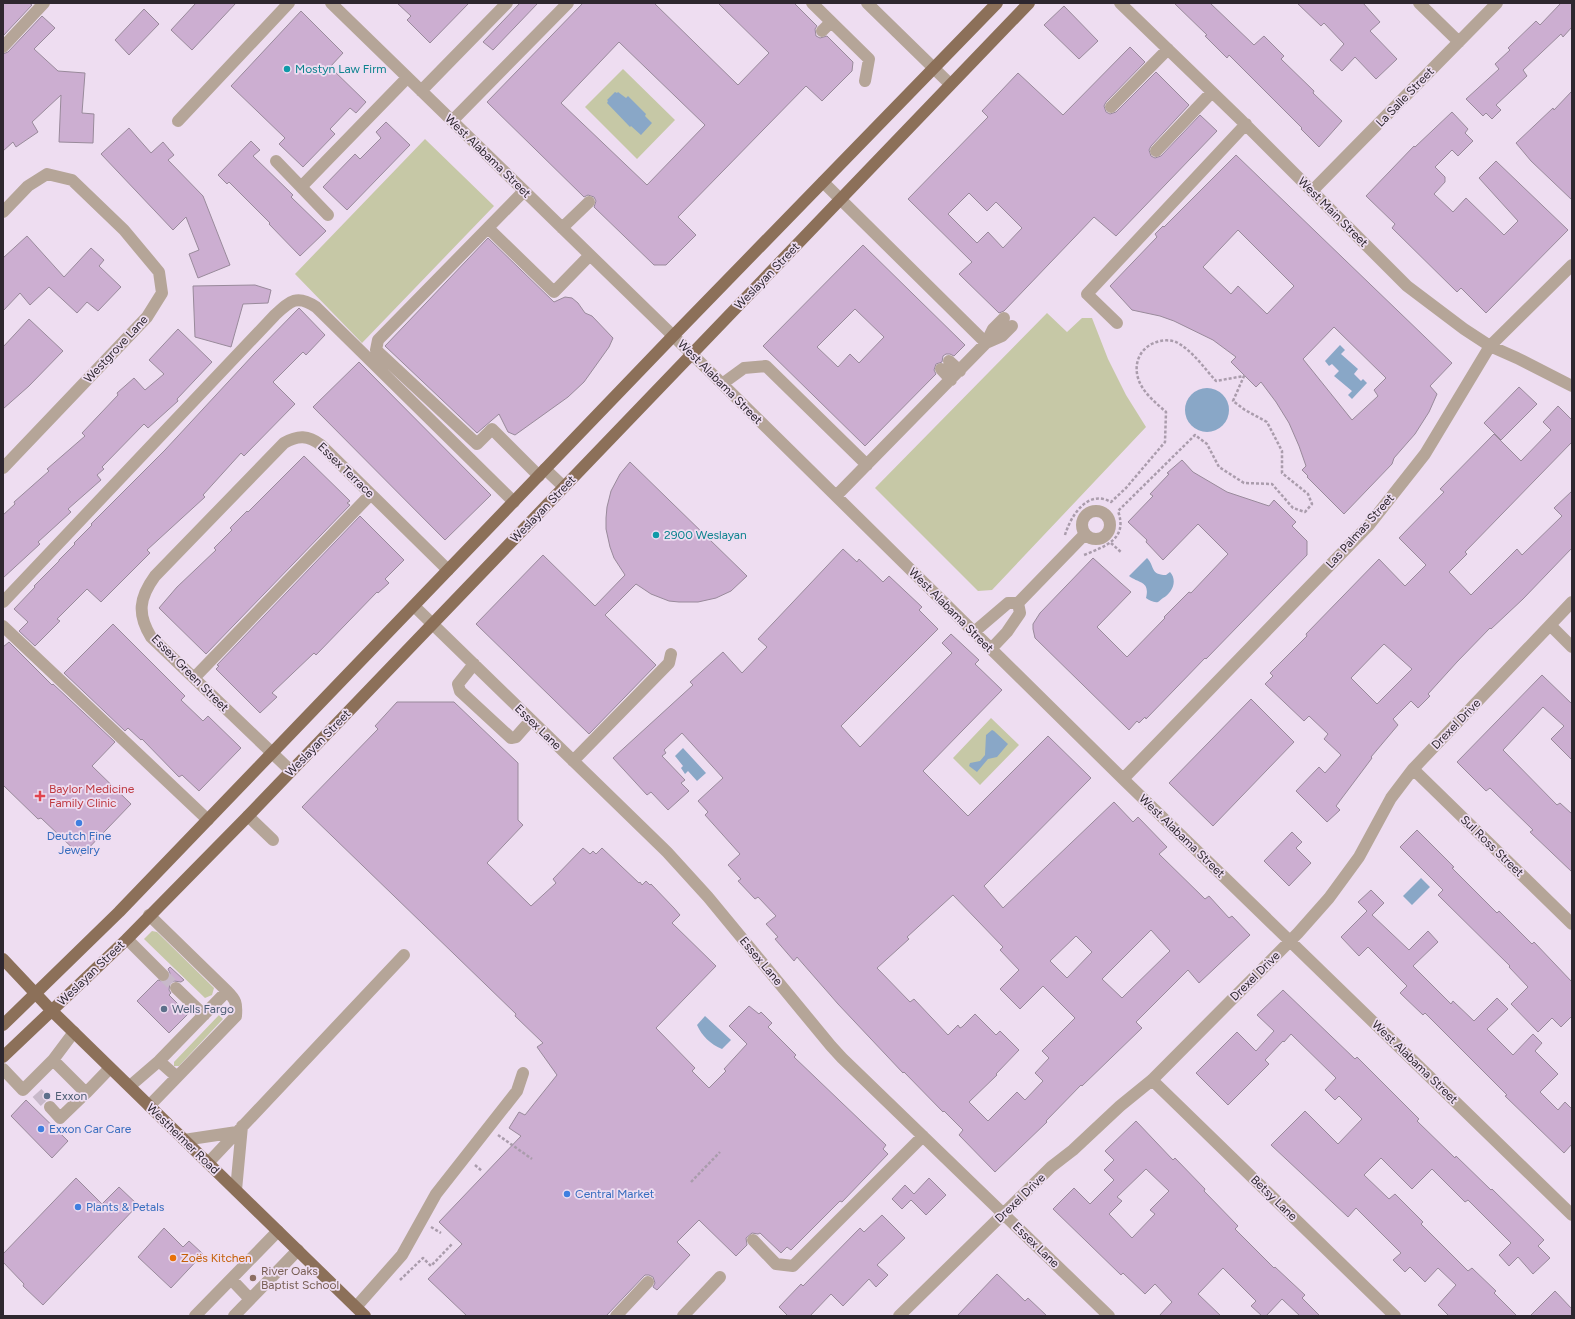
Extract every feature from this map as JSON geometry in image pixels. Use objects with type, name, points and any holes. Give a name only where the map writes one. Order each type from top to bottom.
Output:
[{"type":"main road","name":"Weslayan Street","points":[[3,1025],[119,912],[673,336],[997,3]]},
{"type":"main road","name":"Weslayan Street","points":[[3,1057],[127,939],[248,816],[1029,3]]},
{"type":"main road","name":"Westheimer Road","points":[[3,959],[52,1011],[365,1316]]},
{"type":"street","points":[[3,47],[44,3]]},
{"type":"street","points":[[178,121],[289,3]]},
{"type":"street","name":"West Alabama Street","points":[[331,3],[722,384],[1123,779],[1572,1215]]},
{"type":"street","points":[[422,91],[507,3]]},
{"type":"street","points":[[452,121],[568,3]]},
{"type":"street","points":[[812,3],[869,59],[865,81]]},
{"type":"street","points":[[867,3],[950,84]]},
{"type":"street","name":"West Main Street","points":[[1120,3],[1246,124],[1407,286],[1464,329],[1490,346],[1572,386]]},
{"type":"street","points":[[1419,3],[1459,42]]},
{"type":"street","name":"La Salle Street","points":[[1312,191],[1497,3]]},
{"type":"street","points":[[822,31],[831,22]]},
{"type":"street","points":[[1111,107],[1168,49]]},
{"type":"street","points":[[301,187],[407,78]]},
{"type":"street","points":[[1156,151],[1212,92]]},
{"type":"street","points":[[1117,323],[1087,294],[1246,124]]},
{"type":"street","points":[[276,161],[328,215]]},
{"type":"street","name":"Westgrove Lane","points":[[3,212],[28,186],[47,174],[72,180],[124,230],[159,272],[162,293],[148,317],[3,468]]},
{"type":"street","points":[[823,182],[986,343]]},
{"type":"street","points":[[524,191],[378,340],[376,350],[478,444],[492,429],[542,472],[564,487]]},
{"type":"street","points":[[562,228],[589,202]]},
{"type":"street","points":[[488,228],[554,292],[590,255]]},
{"type":"street","name":"Las Palmas Street","points":[[1123,779],[1369,525],[1425,454],[1490,346],[1572,265]]},
{"type":"street","points":[[3,602],[275,315],[293,301],[302,299],[308,301],[316,307],[514,502]]},
{"type":"street","points":[[836,496],[986,343],[1002,336],[1008,322]]},
{"type":"street","points":[[950,361],[960,371]]},
{"type":"street","points":[[722,384],[744,368],[766,366],[867,465]]},
{"type":"street","points":[[941,369],[951,380]]},
{"type":"street","name":"Essex Terrace","points":[[237,491],[284,443],[296,437],[302,436],[314,440],[321,445],[448,570]]},
{"type":"street","name":"Essex Green Street","points":[[237,491],[155,576],[146,588],[142,600],[141,610],[143,619],[151,637],[290,771]]},
{"type":"street","points":[[194,678],[371,494]]},
{"type":"street","points":[[974,632],[1008,604],[1018,603],[1085,534]]},
{"type":"street","name":"Drexel Drive","points":[[899,1316],[1051,1167],[1074,1150],[1120,1106],[1152,1080],[1290,941],[1328,898],[1359,856],[1391,798],[1413,769],[1572,602]]},
{"type":"street","points":[[991,649],[1007,632],[1020,613],[1018,603]]},
{"type":"street","name":"Essex Lane","points":[[414,606],[667,852],[708,897],[831,1046],[1109,1316]]},
{"type":"street","points":[[1550,625],[1572,647]]},
{"type":"street","points":[[3,626],[208,820]]},
{"type":"street","points":[[573,761],[669,663],[671,654]]},
{"type":"street","points":[[474,664],[458,684],[460,691],[511,738],[516,737],[531,720]]},
{"type":"street","name":"Sul Ross Street","points":[[1413,769],[1572,924]]},
{"type":"street","points":[[248,816],[273,840]]},
{"type":"street","points":[[149,915],[234,998],[237,1005],[236,1016],[149,1106]]},
{"type":"street","points":[[127,939],[163,975]]},
{"type":"street","points":[[208,1163],[404,955]]},
{"type":"street","points":[[176,988],[204,1015]]},
{"type":"street","points":[[130,1086],[159,1061],[227,991]]},
{"type":"street","points":[[3,1069],[23,1090],[32,1089],[74,1032]]},
{"type":"street","points":[[53,1060],[86,1093]]},
{"type":"street","points":[[159,1061],[177,1077]]},
{"type":"street","points":[[50,1107],[60,1118],[110,1068]]},
{"type":"street","points":[[356,1307],[402,1255],[436,1194],[517,1091],[523,1073]]},
{"type":"street","name":"Betsy Lane","points":[[1152,1080],[1395,1316]]},
{"type":"street","points":[[184,1140],[240,1130]]},
{"type":"street","points":[[236,1190],[240,1130]]},
{"type":"street","points":[[752,1240],[776,1264],[793,1266],[923,1136]]},
{"type":"street","points":[[195,1316],[278,1231]]},
{"type":"street","points":[[234,1316],[298,1250]]},
{"type":"street","points":[[683,1316],[720,1277]]},
{"type":"street","points":[[231,1279],[250,1299]]},
{"type":"street","points":[[616,1316],[648,1282]]},
{"type":"path","points":[[1064,537],[1070,522],[1080,506],[1097,498],[1111,502],[1126,488],[1165,442],[1166,412],[1147,393],[1138,379],[1137,364],[1139,356],[1144,349],[1154,343],[1163,341],[1174,342],[1193,355],[1216,381],[1244,376],[1233,401],[1245,410],[1267,422],[1282,452],[1282,473],[1308,494],[1312,504],[1308,509],[1305,512],[1293,508],[1272,484],[1244,483],[1220,467],[1207,444],[1195,435],[1118,511],[1121,521],[1117,536],[1111,543],[1084,555],[1079,561]]},
{"type":"path","points":[[1111,543],[1122,553]]},
{"type":"path","points":[[498,1135],[532,1159]]},
{"type":"path","points":[[691,1182],[720,1152]]},
{"type":"path","points":[[474,1164],[482,1171]]},
{"type":"path","points":[[431,1226],[441,1233]]},
{"type":"path","points":[[399,1281],[423,1258],[431,1266],[452,1244]]},
{"type":"green space","points":[[623,69],[675,120],[637,159],[585,107]]},
{"type":"green space","points":[[425,139],[494,206],[362,343],[295,274]]},
{"type":"green space","points":[[1047,313],[1067,332],[1082,318],[1092,318],[1108,359],[1126,395],[1146,427],[992,590],[978,591],[875,488]]},
{"type":"green space","points":[[991,718],[1019,745],[980,785],[953,758]]},
{"type":"green space","points":[[152,931],[157,932],[214,988],[212,995],[205,998],[144,939]]},
{"type":"green space","points":[[219,1015],[223,1019],[179,1066],[174,1066],[174,1062]]},
{"type":"water","points":[[615,92],[618,92],[626,98],[628,96],[646,114],[645,116],[652,123],[641,135],[631,126],[630,127],[607,103],[607,100]]},
{"type":"water","points":[[1340,345],[1345,350],[1341,354],[1358,369],[1354,374],[1361,381],[1363,379],[1367,383],[1352,399],[1348,395],[1352,391],[1334,376],[1339,371],[1332,364],[1329,366],[1325,361]]},
{"type":"water","points":[[1207,388],[1219,392],[1225,398],[1229,410],[1225,422],[1219,428],[1207,432],[1195,428],[1189,422],[1185,410],[1189,398],[1195,392]]},
{"type":"water","points":[[1147,558],[1155,572],[1161,575],[1166,575],[1170,572],[1174,579],[1173,586],[1169,593],[1158,602],[1153,602],[1146,598],[1147,589],[1145,586],[1129,576]]},
{"type":"water","points":[[992,730],[1008,744],[997,757],[988,759],[977,772],[969,766],[970,763],[980,761],[985,755],[986,735]]},
{"type":"water","points":[[683,748],[706,773],[697,781],[688,771],[685,774],[681,768],[683,766],[675,756]]},
{"type":"water","points":[[1421,878],[1430,887],[1412,905],[1403,896]]},
{"type":"water","points":[[705,1016],[731,1040],[722,1049],[710,1042],[699,1029],[697,1025]]},
{"type":"building","points":[[3,3],[29,3],[32,5],[3,36]]},
{"type":"building","points":[[196,3],[236,3],[192,50],[171,30]]},
{"type":"building","points":[[397,3],[469,3],[430,43],[407,20],[411,16]]},
{"type":"building","points":[[520,3],[538,3],[493,50],[483,42]]},
{"type":"building","points":[[583,3],[654,3],[738,85],[769,53],[718,3],[794,3],[817,26],[815,29],[816,36],[820,38],[827,36],[853,62],[852,71],[822,101],[806,86],[678,217],[696,235],[666,265],[654,265],[594,207],[596,201],[594,197],[588,195],[584,197],[487,102]],"holes":[[[619,42],[705,125],[647,185],[561,103]]]},
{"type":"building","points":[[1174,3],[1210,3],[1254,45],[1264,36],[1284,56],[1281,59],[1342,121],[1319,147],[1229,55],[1227,58],[1205,36],[1207,35]]},
{"type":"building","points":[[1297,3],[1363,3],[1380,22],[1370,31],[1397,59],[1376,79],[1355,57],[1342,71],[1330,60],[1344,44],[1324,23],[1321,26]]},
{"type":"building","points":[[1561,3],[1572,3],[1572,27],[1563,37],[1561,34],[1523,70],[1527,76],[1496,105],[1501,110],[1492,119],[1486,113],[1483,116],[1466,99],[1499,69],[1495,64],[1510,50],[1508,48],[1536,21],[1540,25]]},
{"type":"building","points":[[1064,6],[1098,41],[1079,59],[1044,25]]},
{"type":"building","points":[[144,9],[159,24],[129,55],[115,40]]},
{"type":"building","points":[[301,11],[343,53],[330,67],[366,102],[356,113],[350,108],[330,129],[335,134],[303,167],[279,144],[285,138],[231,86]]},
{"type":"building","points":[[42,16],[55,28],[34,49],[58,71],[85,73],[82,113],[94,114],[93,143],[59,142],[61,95],[32,122],[38,132],[16,147],[13,142],[3,151],[3,54],[8,52]]},
{"type":"building","points":[[1130,47],[1145,62],[1106,102],[1104,106],[1106,112],[1110,114],[1116,112],[1156,72],[1189,105],[1151,146],[1149,150],[1151,156],[1155,158],[1161,156],[1200,115],[1217,131],[1116,236],[1094,217],[1004,311],[999,313],[959,274],[972,262],[908,199],[988,117],[982,111],[1018,73],[1063,115]],"holes":[[[969,193],[987,211],[996,202],[1022,228],[1003,248],[988,232],[977,243],[948,214]]]},
{"type":"building","points":[[1572,91],[1572,200],[1531,161],[1516,143],[1553,108],[1554,110]]},
{"type":"building","points":[[1452,112],[1468,129],[1465,133],[1473,141],[1458,156],[1452,150],[1435,167],[1445,177],[1445,182],[1434,194],[1453,212],[1466,198],[1504,235],[1518,221],[1479,178],[1496,161],[1568,230],[1486,313],[1461,288],[1457,292],[1392,228],[1395,224],[1366,196],[1414,146],[1415,147]]},
{"type":"building","points":[[386,122],[410,145],[347,210],[323,187],[355,154],[360,159],[381,138],[376,132]]},
{"type":"building","points":[[129,128],[151,153],[163,142],[174,155],[168,160],[203,196],[230,265],[198,278],[189,254],[199,250],[186,217],[173,230],[101,154]]},
{"type":"building","points":[[251,141],[260,150],[253,156],[293,195],[291,197],[326,231],[300,256],[229,182],[227,184],[218,175]]},
{"type":"building","points":[[1236,155],[1452,363],[1430,386],[1437,394],[1429,412],[1415,434],[1394,458],[1392,464],[1344,514],[1307,477],[1308,476],[1302,470],[1306,466],[1289,423],[1261,382],[1256,387],[1231,362],[1236,357],[1213,340],[1174,321],[1160,316],[1132,310],[1110,286],[1157,237],[1155,234],[1163,226],[1164,227]],"holes":[[[1238,230],[1294,286],[1267,314],[1238,286],[1231,294],[1203,267]],[[1334,327],[1386,378],[1374,390],[1378,396],[1352,420],[1303,359]]]},
{"type":"building","points":[[27,236],[64,277],[91,248],[104,260],[99,266],[121,287],[98,311],[87,302],[77,313],[49,287],[30,305],[20,293],[3,311],[3,258]]},
{"type":"building","points":[[488,238],[554,302],[565,297],[572,298],[578,303],[585,313],[592,316],[613,338],[609,347],[584,382],[568,397],[515,435],[508,432],[499,414],[477,433],[385,346]]},
{"type":"building","points":[[863,245],[965,345],[954,356],[946,354],[943,356],[942,362],[936,364],[934,370],[936,374],[865,446],[763,346]],"holes":[[[855,309],[884,337],[859,363],[850,354],[838,367],[817,347]]]},
{"type":"building","points":[[255,285],[271,290],[268,303],[243,304],[231,347],[195,337],[193,286]]},
{"type":"building","points":[[299,308],[325,335],[306,355],[303,352],[273,382],[295,404],[244,456],[241,453],[203,495],[205,497],[147,550],[150,553],[101,602],[87,589],[57,619],[60,621],[35,646],[19,631],[28,622],[14,609],[75,544],[74,543],[92,525],[91,524],[165,450]]},
{"type":"building","points":[[29,319],[63,351],[29,386],[3,409],[3,347]]},
{"type":"building","points":[[178,329],[212,362],[177,399],[178,401],[148,428],[144,424],[102,467],[104,469],[97,475],[101,480],[68,509],[71,512],[38,542],[40,544],[3,578],[3,515],[15,504],[14,502],[49,471],[47,469],[85,436],[82,433],[118,395],[117,393],[134,378],[145,390],[164,374],[149,360]]},
{"type":"building","points":[[359,362],[491,495],[445,540],[313,407]]},
{"type":"building","points":[[1519,387],[1537,404],[1501,440],[1484,423]]},
{"type":"building","points":[[1558,406],[1572,420],[1572,442],[1465,552],[1467,554],[1449,572],[1471,595],[1517,549],[1522,555],[1562,516],[1554,508],[1572,491],[1572,548],[1523,599],[1491,629],[1490,628],[1457,662],[1428,694],[1430,696],[1418,708],[1411,701],[1393,719],[1398,725],[1371,757],[1372,758],[1336,806],[1340,810],[1327,822],[1296,791],[1319,767],[1325,773],[1341,755],[1324,739],[1328,734],[1309,716],[1304,721],[1265,684],[1273,676],[1270,673],[1379,559],[1405,586],[1426,565],[1399,538],[1444,492],[1440,489],[1494,434],[1521,461],[1551,430],[1543,422]],"holes":[[[1384,644],[1412,669],[1377,704],[1351,678]]]},
{"type":"building","points":[[304,456],[350,501],[347,503],[350,505],[206,654],[159,608],[177,587],[216,550],[214,548],[232,530],[230,528]]},
{"type":"building","points":[[1182,460],[1193,472],[1227,492],[1269,506],[1274,500],[1296,522],[1292,526],[1307,541],[1307,555],[1146,719],[1145,717],[1139,723],[1137,721],[1129,730],[1035,638],[1033,624],[1040,613],[1093,558],[1131,592],[1097,627],[1127,657],[1165,618],[1164,617],[1189,592],[1191,593],[1228,554],[1198,524],[1163,560],[1146,542],[1147,540],[1128,522],[1153,496],[1150,494],[1169,474],[1167,473]]},
{"type":"building","points":[[630,462],[747,576],[731,591],[716,598],[698,602],[669,601],[651,594],[636,584],[605,615],[656,665],[589,734],[476,624],[543,555],[595,606],[625,575],[614,558],[610,547],[606,529],[606,518],[611,491],[620,474]]},
{"type":"building","points":[[360,516],[404,560],[385,579],[389,583],[378,593],[377,592],[316,655],[314,653],[272,693],[277,697],[260,713],[216,669],[219,666],[217,665]]},
{"type":"building","points":[[843,549],[857,562],[859,559],[883,582],[889,576],[922,607],[919,610],[938,629],[841,726],[860,747],[952,653],[942,643],[951,634],[979,660],[975,664],[1002,690],[923,771],[968,816],[1048,736],[1091,778],[984,886],[1003,908],[1114,802],[1133,822],[1138,817],[1167,847],[1159,854],[1205,899],[1209,896],[1229,918],[1232,916],[1250,935],[1199,983],[1188,970],[1136,1022],[1142,1028],[1082,1086],[1081,1085],[1046,1121],[1047,1122],[995,1172],[959,1135],[963,1130],[904,1072],[903,1073],[838,1004],[797,957],[794,961],[775,939],[778,937],[766,924],[776,916],[758,897],[755,899],[738,881],[741,879],[728,865],[740,854],[705,815],[708,812],[698,801],[723,778],[682,733],[664,750],[666,753],[662,756],[685,780],[681,783],[689,791],[668,810],[651,792],[647,795],[613,758],[693,685],[690,682],[723,652],[742,673],[767,647],[758,639]],"holes":[[[953,895],[1003,947],[1000,950],[1019,970],[1000,989],[1020,1009],[1043,986],[1075,1018],[1042,1051],[1049,1058],[1035,1073],[1043,1081],[1025,1100],[1017,1092],[988,1121],[969,1102],[997,1075],[996,1074],[1019,1050],[1000,1031],[996,1035],[975,1014],[962,1027],[960,1028],[958,1025],[948,1035],[914,999],[910,1002],[877,968],[909,939],[907,937]],[[1151,930],[1170,951],[1122,998],[1102,979]],[[1076,936],[1092,952],[1067,978],[1050,961]]]},
{"type":"building","points":[[113,624],[185,696],[181,700],[203,721],[208,716],[241,748],[199,791],[182,775],[179,777],[142,739],[141,740],[128,728],[125,731],[64,673]]},
{"type":"building","points":[[9,642],[52,685],[53,684],[115,742],[92,766],[131,804],[81,856],[41,818],[38,819],[3,785],[3,647]]},
{"type":"building","points":[[1542,675],[1572,704],[1572,760],[1551,739],[1564,726],[1543,707],[1503,750],[1557,805],[1560,803],[1572,814],[1572,872],[1530,832],[1533,830],[1490,788],[1486,791],[1457,762]]},
{"type":"building","points":[[1251,699],[1294,742],[1213,826],[1169,783]]},
{"type":"building","points":[[397,702],[454,702],[518,763],[518,820],[523,825],[487,863],[531,906],[556,883],[553,879],[583,848],[590,854],[593,851],[596,854],[602,848],[639,883],[640,882],[642,885],[646,881],[650,885],[651,884],[680,915],[672,923],[716,966],[656,1028],[695,1068],[692,1071],[709,1088],[726,1071],[724,1069],[747,1044],[729,1026],[749,1006],[759,1014],[761,1012],[772,1023],[768,1027],[796,1055],[794,1057],[886,1145],[883,1149],[888,1154],[842,1202],[840,1201],[791,1250],[787,1247],[781,1253],[760,1233],[752,1233],[746,1238],[747,1245],[736,1256],[699,1220],[677,1242],[690,1255],[657,1290],[653,1287],[655,1283],[653,1277],[645,1275],[606,1316],[467,1316],[428,1279],[462,1244],[439,1222],[521,1136],[509,1128],[519,1112],[525,1115],[557,1075],[537,1047],[543,1043],[515,1016],[516,1014],[302,807],[378,729],[375,726]]},
{"type":"building","points":[[1417,830],[1497,913],[1499,911],[1532,944],[1534,942],[1572,982],[1572,1016],[1561,1027],[1552,1018],[1538,1032],[1511,1004],[1528,987],[1509,967],[1510,966],[1438,895],[1443,890],[1400,847]]},
{"type":"building","points":[[1292,832],[1302,842],[1296,848],[1311,863],[1289,886],[1264,861]]},
{"type":"building","points":[[1371,890],[1384,903],[1372,915],[1409,950],[1428,931],[1438,942],[1413,966],[1451,1004],[1453,1001],[1474,1021],[1497,998],[1508,1009],[1487,1029],[1513,1055],[1533,1034],[1542,1043],[1535,1051],[1558,1074],[1540,1092],[1558,1110],[1565,1102],[1572,1109],[1572,1144],[1564,1153],[1505,1096],[1507,1095],[1425,1013],[1423,1015],[1400,993],[1407,986],[1368,947],[1359,956],[1341,937],[1367,911],[1358,902]]},
{"type":"building","name":"Wells Fargo","points":[[170,967],[184,980],[181,982],[174,981],[170,983],[169,990],[171,993],[169,995],[188,1014],[169,1033],[137,1001],[158,980],[165,982],[169,980],[170,973],[168,969]]},
{"type":"building","points":[[1283,990],[1355,1059],[1357,1057],[1419,1119],[1417,1121],[1455,1158],[1456,1156],[1491,1190],[1492,1189],[1544,1240],[1538,1246],[1550,1258],[1533,1274],[1518,1257],[1509,1266],[1499,1255],[1511,1243],[1468,1200],[1465,1202],[1432,1169],[1412,1189],[1381,1158],[1364,1175],[1389,1199],[1395,1194],[1423,1222],[1421,1224],[1468,1271],[1472,1268],[1496,1291],[1494,1293],[1517,1316],[1449,1316],[1438,1305],[1456,1285],[1438,1268],[1425,1282],[1410,1267],[1405,1272],[1393,1260],[1401,1253],[1356,1208],[1348,1217],[1271,1145],[1305,1111],[1338,1144],[1362,1119],[1339,1096],[1335,1100],[1325,1090],[1336,1078],[1291,1034],[1265,1060],[1269,1064],[1228,1105],[1196,1073],[1237,1032],[1256,1051],[1274,1031],[1257,1015]]},
{"type":"building","name":"Exxon Car Care","points":[[26,1100],[68,1141],[52,1158],[11,1116]]},
{"type":"building","points":[[1136,1121],[1173,1160],[1175,1158],[1205,1189],[1204,1191],[1238,1226],[1235,1229],[1274,1268],[1275,1267],[1305,1295],[1302,1298],[1320,1316],[1300,1316],[1282,1299],[1266,1316],[1262,1316],[1251,1306],[1256,1301],[1223,1268],[1198,1294],[1221,1316],[1159,1316],[1172,1302],[1155,1284],[1145,1294],[1123,1273],[1121,1275],[1053,1209],[1074,1188],[1090,1204],[1114,1180],[1104,1170],[1114,1160],[1105,1151]],"holes":[[[1146,1169],[1169,1191],[1150,1210],[1155,1214],[1132,1238],[1109,1214],[1122,1201],[1117,1197]]]},
{"type":"building","points":[[76,1178],[102,1204],[119,1187],[138,1205],[43,1305],[23,1286],[24,1284],[3,1262],[3,1254]]},
{"type":"building","points":[[929,1178],[946,1195],[926,1215],[911,1200],[902,1209],[892,1199],[905,1185],[914,1194]]},
{"type":"building","points":[[882,1215],[905,1238],[877,1265],[888,1275],[876,1287],[869,1279],[843,1306],[831,1294],[810,1316],[788,1316],[779,1307],[801,1284],[803,1286],[860,1228],[864,1232]]},
{"type":"building","name":"Zoës Kitchen","points":[[164,1228],[183,1247],[189,1241],[203,1254],[171,1288],[138,1257]]},
{"type":"building","points":[[997,1274],[1025,1301],[1028,1298],[1047,1316],[957,1316]]},
{"type":"building","points":[[1555,1291],[1572,1309],[1572,1316],[1530,1316]]},
{"type":"tunnel","points":[[163,975],[176,988]]},
{"type":"tunnel","points":[[37,1093],[50,1107]]},
{"type":"place","name":"Mostyn Law Firm","points":[[287,69]]},
{"type":"place","name":"2900 Weslayan","points":[[656,535]]},
{"type":"place","name":"Baylor Medicine Family Clinic","points":[[40,796]]},
{"type":"place","name":"Deutch Fine Jewelry","points":[[79,823]]},
{"type":"place","name":"Wells Fargo","points":[[164,1009]]},
{"type":"place","name":"Exxon","points":[[47,1096]]},
{"type":"place","name":"Exxon Car Care","points":[[41,1129]]},
{"type":"place","name":"Central Market","points":[[567,1194]]},
{"type":"place","name":"Plants & Petals","points":[[78,1207]]},
{"type":"place","name":"Zoës Kitchen","points":[[173,1258]]},
{"type":"place","name":"River Oaks Baptist School","points":[[253,1278]]}]
